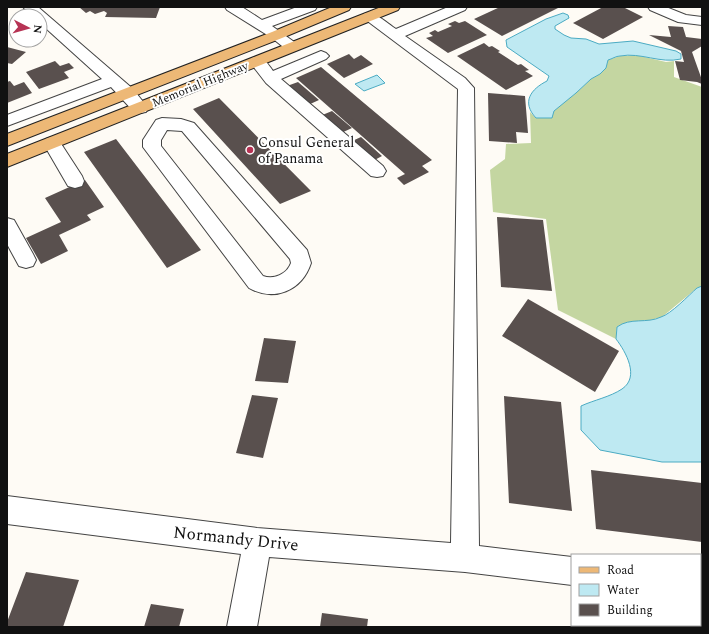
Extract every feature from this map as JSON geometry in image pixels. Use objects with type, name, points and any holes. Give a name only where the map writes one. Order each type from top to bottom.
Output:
[{"type":"main road","name":"Memorial Highway","points":[[7,140],[277,35],[344,7]]},
{"type":"main road","name":"Memorial Highway","points":[[7,161],[393,7]]},
{"type":"street","points":[[30,7],[127,93],[144,106],[162,124],[188,127],[300,256],[302,264],[297,274],[275,287],[264,287],[256,282],[152,147],[152,140],[162,124]]},
{"type":"street","points":[[232,7],[277,35],[292,47]]},
{"type":"street","points":[[261,25],[310,7]]},
{"type":"street","points":[[394,35],[460,7]]},
{"type":"street","points":[[655,7],[684,20],[702,21]]},
{"type":"street","points":[[369,17],[459,81],[466,88],[465,558]]},
{"type":"street","points":[[270,78],[321,56]]},
{"type":"street","points":[[257,61],[270,78],[377,171]]},
{"type":"street","points":[[7,121],[113,80]]},
{"type":"street","points":[[52,143],[74,181]]},
{"type":"street","points":[[7,225],[26,260]]},
{"type":"street","name":"Normandy Drive","points":[[7,510],[257,542],[465,558],[571,571]]},
{"type":"street","points":[[242,627],[257,542]]},
{"type":"green space","points":[[636,55],[666,62],[674,61],[674,77],[702,87],[702,286],[697,288],[662,317],[647,321],[633,321],[617,327],[616,339],[558,310],[546,219],[493,212],[490,170],[505,159],[506,144],[531,143],[530,112],[536,118],[553,111],[591,79],[600,74],[606,68],[608,60],[620,56]]},
{"type":"water","points":[[563,13],[568,15],[569,18],[555,26],[555,29],[571,38],[586,39],[599,44],[633,41],[676,51],[681,54],[681,59],[666,60],[635,55],[617,56],[608,60],[606,68],[600,74],[591,79],[554,111],[552,118],[536,118],[529,107],[530,96],[536,88],[547,81],[549,76],[507,47],[506,40],[546,19]]},
{"type":"water","points":[[377,75],[385,83],[364,91],[355,84]]},
{"type":"water","points":[[702,286],[702,462],[662,462],[600,450],[581,430],[581,406],[617,392],[627,384],[630,378],[630,364],[616,339],[617,327],[627,322],[656,319],[665,315],[697,288]]},
{"type":"building","points":[[79,7],[160,7],[156,18],[105,17],[107,13],[104,11],[95,14],[90,11],[86,13]]},
{"type":"building","points":[[500,7],[560,7],[502,36],[474,19]]},
{"type":"building","points":[[603,7],[623,7],[643,17],[603,39],[573,23]]},
{"type":"building","points":[[455,21],[459,23],[465,21],[487,35],[448,53],[426,38],[433,36],[429,33],[435,30],[438,32],[452,26],[448,24]]},
{"type":"building","points":[[668,26],[683,27],[686,37],[702,39],[702,46],[692,52],[702,84],[680,80],[675,61],[684,62],[681,51],[649,35],[671,37]]},
{"type":"building","points":[[484,43],[489,47],[492,46],[500,51],[498,52],[518,65],[521,64],[529,70],[525,71],[533,76],[506,90],[457,56]]},
{"type":"building","points":[[7,47],[26,52],[12,64],[7,63]]},
{"type":"building","points":[[349,54],[354,59],[361,55],[373,64],[344,78],[327,64]]},
{"type":"building","points":[[55,61],[60,66],[69,63],[74,68],[64,72],[69,78],[39,89],[26,72]]},
{"type":"building","points":[[321,67],[432,160],[422,166],[429,172],[404,185],[397,178],[405,174],[296,78]]},
{"type":"building","points":[[10,81],[14,86],[24,82],[32,93],[7,103],[7,82]]},
{"type":"building","points":[[298,82],[319,100],[308,105],[287,86]]},
{"type":"building","points":[[488,93],[525,96],[528,133],[516,132],[517,143],[489,141]]},
{"type":"building","name":"Consul General of Panama","points":[[219,98],[311,191],[280,204],[193,109]]},
{"type":"building","points":[[332,111],[352,128],[339,134],[320,116]]},
{"type":"building","points":[[361,137],[382,156],[371,162],[350,142]]},
{"type":"building","points":[[116,139],[201,250],[167,268],[84,152]]},
{"type":"building","points":[[85,180],[104,207],[87,215],[91,220],[59,235],[68,251],[41,264],[26,238],[61,222],[45,198]]},
{"type":"building","points":[[497,217],[543,220],[552,291],[501,287]]},
{"type":"building","points":[[528,299],[619,351],[595,392],[502,336]]},
{"type":"building","points":[[264,338],[296,341],[288,383],[255,381]]},
{"type":"building","points":[[252,395],[278,398],[263,458],[236,453]]},
{"type":"building","points":[[504,396],[561,402],[572,511],[509,503]]},
{"type":"building","points":[[591,470],[702,483],[702,542],[596,529]]},
{"type":"building","points":[[26,572],[79,580],[63,627],[7,627],[7,622]]},
{"type":"building","points":[[151,604],[184,609],[179,627],[144,627]]},
{"type":"building","points":[[322,613],[368,619],[367,627],[320,627]]},
{"type":"place","name":"Consul General of Panama","points":[[250,150]]}]
